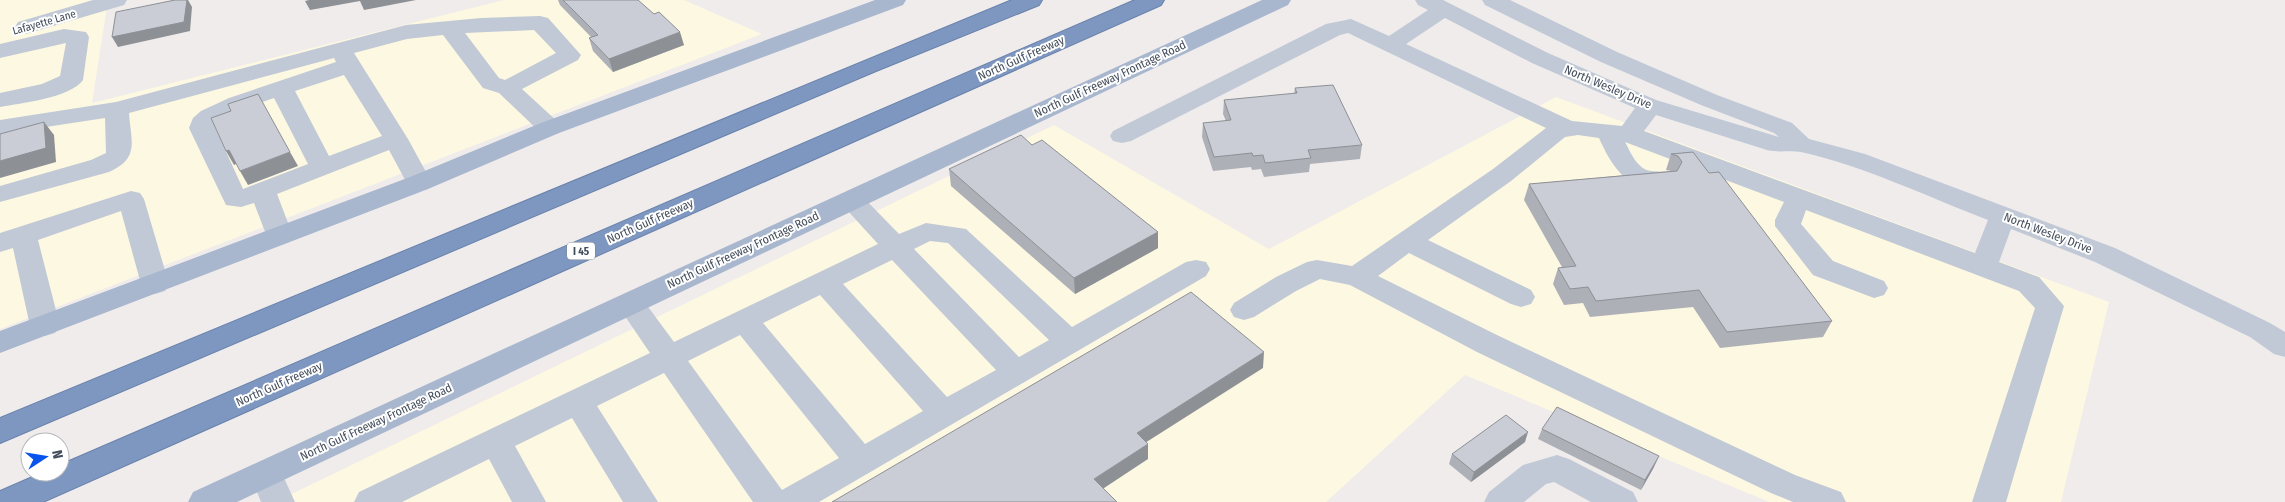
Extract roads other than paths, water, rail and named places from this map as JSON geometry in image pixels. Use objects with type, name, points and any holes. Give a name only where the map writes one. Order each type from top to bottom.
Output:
[{"type":"highway","points":[[0,431],[868,66],[1031,0]]},
{"type":"highway","name":"North Gulf Freeway","points":[[9,502],[1153,0]]},
{"type":"main road","points":[[5,342],[419,183],[550,128],[895,0]]},
{"type":"main road","name":"North Gulf Freeway Frontage Road","points":[[205,502],[272,488],[630,303],[1280,0]]},
{"type":"street","name":"Lafayette Lane","points":[[0,34],[116,0]]},
{"type":"street","name":"North Wesley Drive","points":[[1494,0],[1568,38],[1709,100],[1783,128],[1800,144]]},
{"type":"street","points":[[1390,45],[1435,5]]},
{"type":"street","name":"North Wesley Drive","points":[[1435,5],[1540,58],[1648,104],[1776,145],[1800,144],[1856,160],[2105,255],[2260,330],[2285,346]]},
{"type":"street","points":[[0,100],[50,90],[70,80],[78,37],[77,12]]},
{"type":"street","points":[[396,139],[263,191],[241,199],[235,199],[201,128],[202,123],[210,116],[237,103],[281,88],[345,57],[406,32],[540,23],[570,55],[507,88]]},
{"type":"street","points":[[1122,136],[1334,29],[1351,26],[1570,130]]},
{"type":"street","points":[[450,28],[491,83],[507,88],[550,128]]},
{"type":"street","points":[[0,51],[64,36],[78,37]]},
{"type":"street","points":[[1540,58],[1568,38]]},
{"type":"street","points":[[0,127],[116,109],[345,57]]},
{"type":"street","points":[[345,57],[396,139],[419,183]]},
{"type":"street","points":[[281,88],[323,168]]},
{"type":"street","points":[[1618,133],[1643,117],[1648,104]]},
{"type":"street","points":[[0,194],[100,166],[114,160],[119,154],[116,109]]},
{"type":"street","points":[[1357,277],[1502,175],[1558,132],[1570,130],[1618,133],[1799,197],[2028,284],[2050,306],[1989,502]]},
{"type":"street","points":[[1618,133],[1625,167],[1636,177],[1662,180]]},
{"type":"street","points":[[1694,177],[1734,174]]},
{"type":"street","points":[[263,191],[279,236]]},
{"type":"street","points":[[1799,197],[1788,220],[1788,226],[1824,268],[1874,288]]},
{"type":"street","points":[[45,326],[12,240],[131,199],[154,284]]},
{"type":"street","points":[[851,200],[1016,372]]},
{"type":"street","points":[[1984,266],[2003,216]]},
{"type":"street","points":[[382,500],[577,401],[926,232],[956,235],[1070,342]]},
{"type":"street","points":[[1407,241],[1521,297]]},
{"type":"street","points":[[791,502],[1196,269]]},
{"type":"street","points":[[1244,310],[1286,284],[1317,269],[1357,277],[1488,344],[1783,484],[1829,502]]},
{"type":"street","points":[[824,282],[944,414]]},
{"type":"street","points":[[630,303],[670,356],[772,502]]},
{"type":"street","points":[[744,320],[861,462]]},
{"type":"street","points":[[577,401],[641,502]]},
{"type":"street","points":[[496,441],[529,502]]},
{"type":"street","points":[[1501,502],[1535,474],[1557,468],[1621,502]]}]
